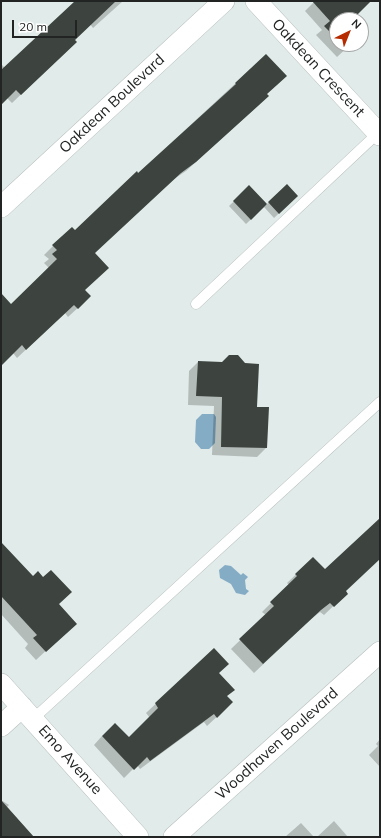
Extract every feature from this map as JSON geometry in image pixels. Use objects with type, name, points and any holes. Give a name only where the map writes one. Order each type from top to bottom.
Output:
[{"type":"street","name":"Oakdean Boulevard","points":[[1,207],[224,1]]},
{"type":"street","name":"Oakdean Crescent","points":[[256,1],[379,134]]},
{"type":"street","name":"Woodhaven Boulevard","points":[[174,837],[380,652]]},
{"type":"street","name":"Emo Avenue","points":[[1,684],[138,837]]},
{"type":"street","points":[[1,726],[28,713]]},
{"type":"lane","points":[[196,304],[379,134]]},
{"type":"lane","points":[[28,713],[380,402]]},
{"type":"water","points":[[202,414],[214,414],[216,417],[215,443],[209,449],[201,449],[195,442],[196,420]]},
{"type":"water","points":[[225,565],[231,566],[241,575],[243,573],[248,577],[245,580],[246,589],[249,591],[245,595],[236,593],[231,584],[220,578],[219,570]]},
{"type":"building","points":[[75,1],[116,1],[75,40],[77,42],[21,95],[16,90],[1,105],[1,70]]},
{"type":"building","points":[[312,1],[371,1],[360,12],[329,12],[329,20]]},
{"type":"building","points":[[329,22],[329,31],[324,26]]},
{"type":"building","points":[[266,54],[287,76],[267,94],[269,96],[196,162],[181,173],[95,253],[109,268],[85,290],[91,296],[78,309],[74,305],[26,350],[22,345],[1,366],[1,293],[11,304],[57,259],[52,254],[57,250],[52,245],[72,227],[75,230],[137,171],[138,173],[236,84],[235,83]]},
{"type":"building","points":[[287,184],[298,196],[279,214],[268,202]]},
{"type":"building","points":[[249,185],[267,204],[251,220],[233,201]]},
{"type":"building","points":[[229,355],[238,355],[245,363],[259,364],[257,407],[269,407],[267,448],[221,447],[222,397],[196,396],[198,361],[222,362]]},
{"type":"building","points":[[380,518],[380,559],[346,591],[348,594],[334,607],[330,603],[321,610],[263,664],[239,639],[274,606],[270,602],[297,576],[295,574],[313,557],[325,569]]},
{"type":"building","points":[[1,542],[33,576],[38,571],[43,577],[51,570],[72,592],[59,604],[77,624],[46,652],[33,638],[37,635],[1,596]]},
{"type":"building","points":[[214,648],[229,664],[219,673],[235,690],[227,696],[233,702],[217,718],[214,714],[150,761],[147,757],[134,770],[102,736],[115,723],[129,737],[158,708],[155,703]]},
{"type":"building","points":[[1,800],[34,837],[1,837]]}]
